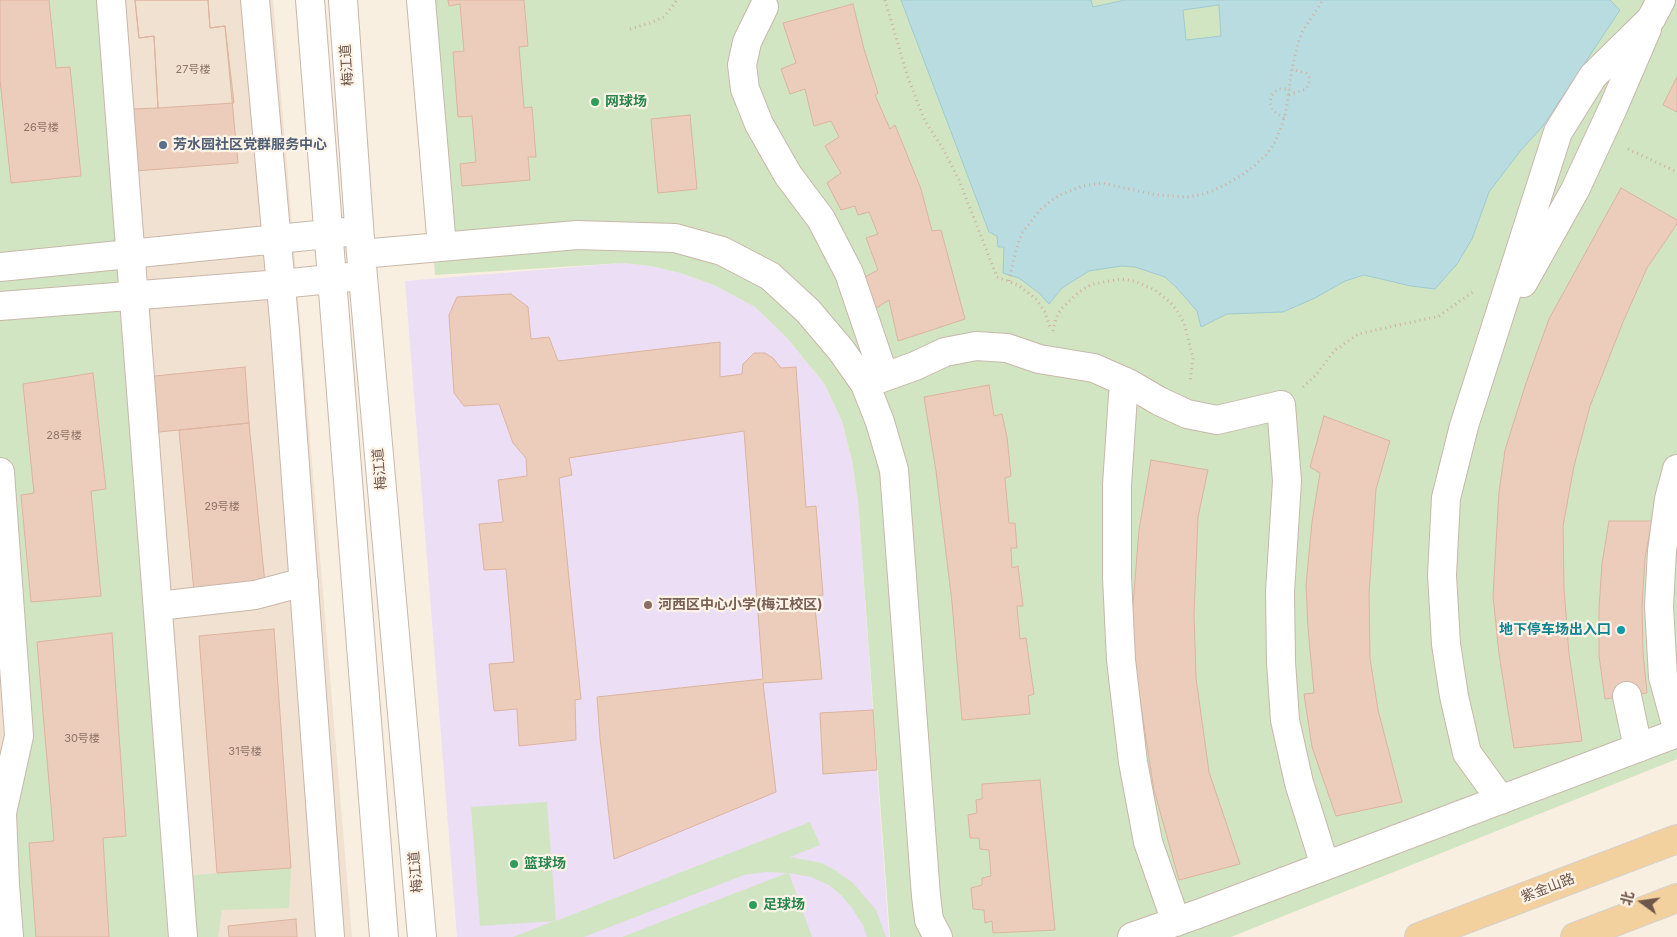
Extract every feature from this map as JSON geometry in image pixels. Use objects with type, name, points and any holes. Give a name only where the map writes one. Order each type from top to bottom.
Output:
[{"type":"main road","name":"紫金山路","points":[[1419,937],[1677,839]]},
{"type":"main road","points":[[1575,937],[1677,898]]},
{"type":"street","points":[[111,0],[183,937]]},
{"type":"street","points":[[255,0],[281,284],[330,937]]},
{"type":"street","points":[[310,0],[384,937]]},
{"type":"street","name":"梅江道","points":[[343,0],[361,254],[422,937]]},
{"type":"street","points":[[421,0],[442,247]]},
{"type":"street","points":[[764,7],[747,42],[742,65],[745,89],[759,124],[788,175],[820,219],[848,273],[875,380],[880,422],[894,470],[926,896],[929,920],[938,937]]},
{"type":"street","points":[[1494,334],[1575,190],[1656,9]]},
{"type":"street","points":[[1501,800],[1467,753],[1454,696],[1446,644],[1442,575],[1446,498],[1464,426],[1558,132],[1593,76],[1656,9]]},
{"type":"street","points":[[0,266],[329,234],[361,254]]},
{"type":"street","points":[[0,306],[332,279],[361,254],[577,235],[676,238],[722,251],[770,276],[808,310],[841,350],[875,380]]},
{"type":"street","points":[[875,380],[915,366],[945,352],[976,346],[1007,348],[1039,359],[1094,368],[1124,381],[1187,414],[1217,420],[1281,405],[1287,481],[1280,592],[1281,662],[1285,720],[1299,784],[1325,866]]},
{"type":"street","points":[[1124,381],[1117,486],[1117,577],[1121,660],[1133,762],[1148,842],[1176,922]]},
{"type":"street","points":[[1677,469],[1662,551],[1659,606],[1663,677],[1677,728]]},
{"type":"street","points":[[0,472],[18,736],[2,814],[2,885],[9,937]]},
{"type":"street","points":[[158,606],[255,595],[304,582]]},
{"type":"street","points":[[1627,696],[1638,748]]},
{"type":"street","points":[[1132,937],[1677,733]]},
{"type":"path","points":[[630,28],[664,17],[677,0]]},
{"type":"path","points":[[1009,281],[1016,249],[1022,233],[1030,221],[1051,201],[1083,186],[1102,183],[1157,195],[1187,197],[1210,192],[1242,176],[1266,155],[1275,142],[1284,118],[1292,69],[1302,32],[1323,0]]},
{"type":"path","points":[[885,1],[908,78],[925,120],[959,180],[997,277],[1018,285],[1036,299],[1045,312],[1052,334],[1053,326],[1061,309],[1079,292],[1092,284],[1121,279],[1134,281],[1155,290],[1171,303],[1178,312],[1188,337],[1193,358],[1187,414]]},
{"type":"path","points":[[1289,95],[1306,89],[1309,84],[1309,77],[1306,73],[1292,69]]},
{"type":"path","points":[[1284,118],[1272,110],[1270,100],[1272,95],[1278,90],[1290,89]]},
{"type":"path","points":[[1600,136],[1677,172]]},
{"type":"path","points":[[1281,405],[1316,375],[1334,351],[1358,334],[1439,316],[1480,286]]},
{"type":"shaded area","points":[[0,0],[273,0],[352,937],[0,937]]},
{"type":"shaded area","name":"河西区中心小学(梅江校区)","points":[[623,263],[651,266],[680,273],[714,285],[755,307],[786,337],[824,383],[842,421],[852,461],[858,501],[889,937],[457,937],[405,281]]},
{"type":"green space","points":[[0,0],[97,0],[167,877],[291,868],[289,908],[222,910],[218,937],[19,937],[0,653]]},
{"type":"green space","points":[[414,0],[1677,0],[1677,759],[1231,937],[890,937],[858,501],[852,461],[842,421],[824,383],[786,337],[755,307],[714,285],[680,273],[651,266],[623,263],[435,275]]},
{"type":"green space","points":[[547,802],[556,921],[810,822],[820,845],[790,857],[822,863],[852,882],[876,910],[886,937],[867,937],[863,925],[852,908],[829,885],[811,877],[789,873],[812,937],[622,937],[787,873],[766,872],[744,875],[584,937],[513,937],[554,921],[480,926],[471,807]]},
{"type":"water","points":[[901,0],[1091,0],[1093,7],[1125,0],[1610,0],[1620,10],[1543,126],[1521,150],[1489,192],[1472,239],[1457,264],[1435,289],[1411,286],[1364,275],[1345,281],[1315,298],[1283,312],[1227,314],[1201,327],[1197,311],[1165,277],[1135,267],[1121,266],[1089,271],[1062,288],[1049,304],[1039,293],[1019,278],[1003,273],[1004,247],[998,247],[997,236],[989,232]],"holes":[[[1219,5],[1221,36],[1186,40],[1183,10]]]},
{"type":"building","points":[[0,0],[49,0],[56,68],[70,67],[81,176],[11,183],[0,80]]},
{"type":"building","points":[[135,0],[208,0],[210,28],[225,26],[238,163],[136,171],[132,109],[158,108],[154,36],[139,38]]},
{"type":"building","points":[[135,0],[208,0],[210,28],[225,26],[234,103],[158,108],[154,36],[139,38]]},
{"type":"building","points":[[448,0],[524,0],[528,46],[519,47],[524,108],[532,107],[536,157],[528,157],[530,180],[462,186],[460,164],[476,162],[472,116],[458,117],[453,52],[464,51],[460,4],[449,6]]},
{"type":"building","points":[[853,4],[864,49],[878,93],[875,95],[890,129],[895,125],[921,189],[932,231],[941,230],[965,319],[898,341],[889,300],[875,309],[863,278],[878,270],[866,238],[878,234],[869,212],[858,215],[855,206],[841,210],[827,183],[841,173],[825,146],[839,137],[831,121],[814,126],[805,89],[790,94],[781,69],[796,63],[783,23]]},
{"type":"building","points":[[1677,77],[1677,112],[1663,105]]},
{"type":"building","points":[[690,115],[697,189],[658,193],[651,119]]},
{"type":"building","points":[[1621,188],[1677,220],[1677,224],[1647,268],[1623,322],[1590,406],[1574,466],[1563,526],[1564,588],[1569,654],[1582,741],[1514,748],[1499,654],[1493,596],[1499,492],[1505,450],[1549,319]]},
{"type":"building","points":[[511,294],[528,307],[531,339],[549,337],[558,361],[720,342],[720,377],[742,374],[743,364],[754,353],[765,353],[773,358],[781,368],[796,367],[806,507],[816,506],[823,595],[814,597],[822,679],[763,683],[776,792],[614,859],[597,697],[763,679],[744,431],[569,458],[572,475],[559,478],[581,699],[575,700],[576,740],[519,746],[517,709],[494,711],[489,664],[514,662],[506,569],[484,570],[479,524],[503,522],[498,480],[527,476],[526,458],[513,443],[499,404],[464,406],[454,393],[449,315],[457,297]]},
{"type":"building","points":[[245,367],[249,423],[149,433],[145,377]]},
{"type":"building","points":[[93,373],[106,489],[91,491],[101,596],[31,602],[21,495],[34,493],[23,384]]},
{"type":"building","points":[[989,385],[994,416],[1002,414],[1007,437],[1011,476],[1005,478],[1009,523],[1015,523],[1017,548],[1011,548],[1012,568],[1018,566],[1023,606],[1017,606],[1020,639],[1026,638],[1034,694],[1028,696],[1030,714],[962,720],[952,602],[936,471],[924,397]]},
{"type":"building","points":[[1324,416],[1390,441],[1376,489],[1369,594],[1370,658],[1378,710],[1402,802],[1336,816],[1312,747],[1304,694],[1314,693],[1306,585],[1312,522],[1320,473],[1310,467]]},
{"type":"building","points":[[249,423],[265,584],[194,592],[179,430]]},
{"type":"building","points":[[1151,460],[1208,470],[1198,517],[1194,614],[1196,678],[1209,772],[1240,864],[1179,880],[1154,790],[1133,655],[1133,604],[1139,530]]},
{"type":"building","name":"地下停车场出入口","points":[[1609,521],[1652,521],[1645,558],[1642,607],[1643,652],[1647,693],[1605,699],[1599,656],[1599,609],[1602,564]]},
{"type":"building","points":[[274,629],[291,868],[217,873],[199,636]]},
{"type":"building","points":[[112,633],[126,836],[103,838],[109,937],[36,937],[29,843],[54,841],[37,642]]},
{"type":"building","points":[[873,710],[877,770],[823,774],[820,713]]},
{"type":"building","points":[[1040,780],[1055,930],[993,933],[992,921],[985,923],[984,910],[973,909],[971,888],[982,885],[982,878],[991,876],[989,850],[980,849],[979,838],[970,838],[968,815],[977,813],[976,800],[982,799],[982,784]]},
{"type":"building","points":[[296,919],[297,937],[229,937],[228,926]]},
{"type":"place","name":"网球场","points":[[595,102]]},
{"type":"place","name":"芳水园社区党群服务中心","points":[[163,145]]},
{"type":"place","name":"河西区中心小学(梅江校区)","points":[[648,605]]},
{"type":"place","name":"地下停车场出入口","points":[[1621,630]]},
{"type":"place","name":"篮球场","points":[[514,864]]},
{"type":"place","name":"足球场","points":[[753,905]]}]
